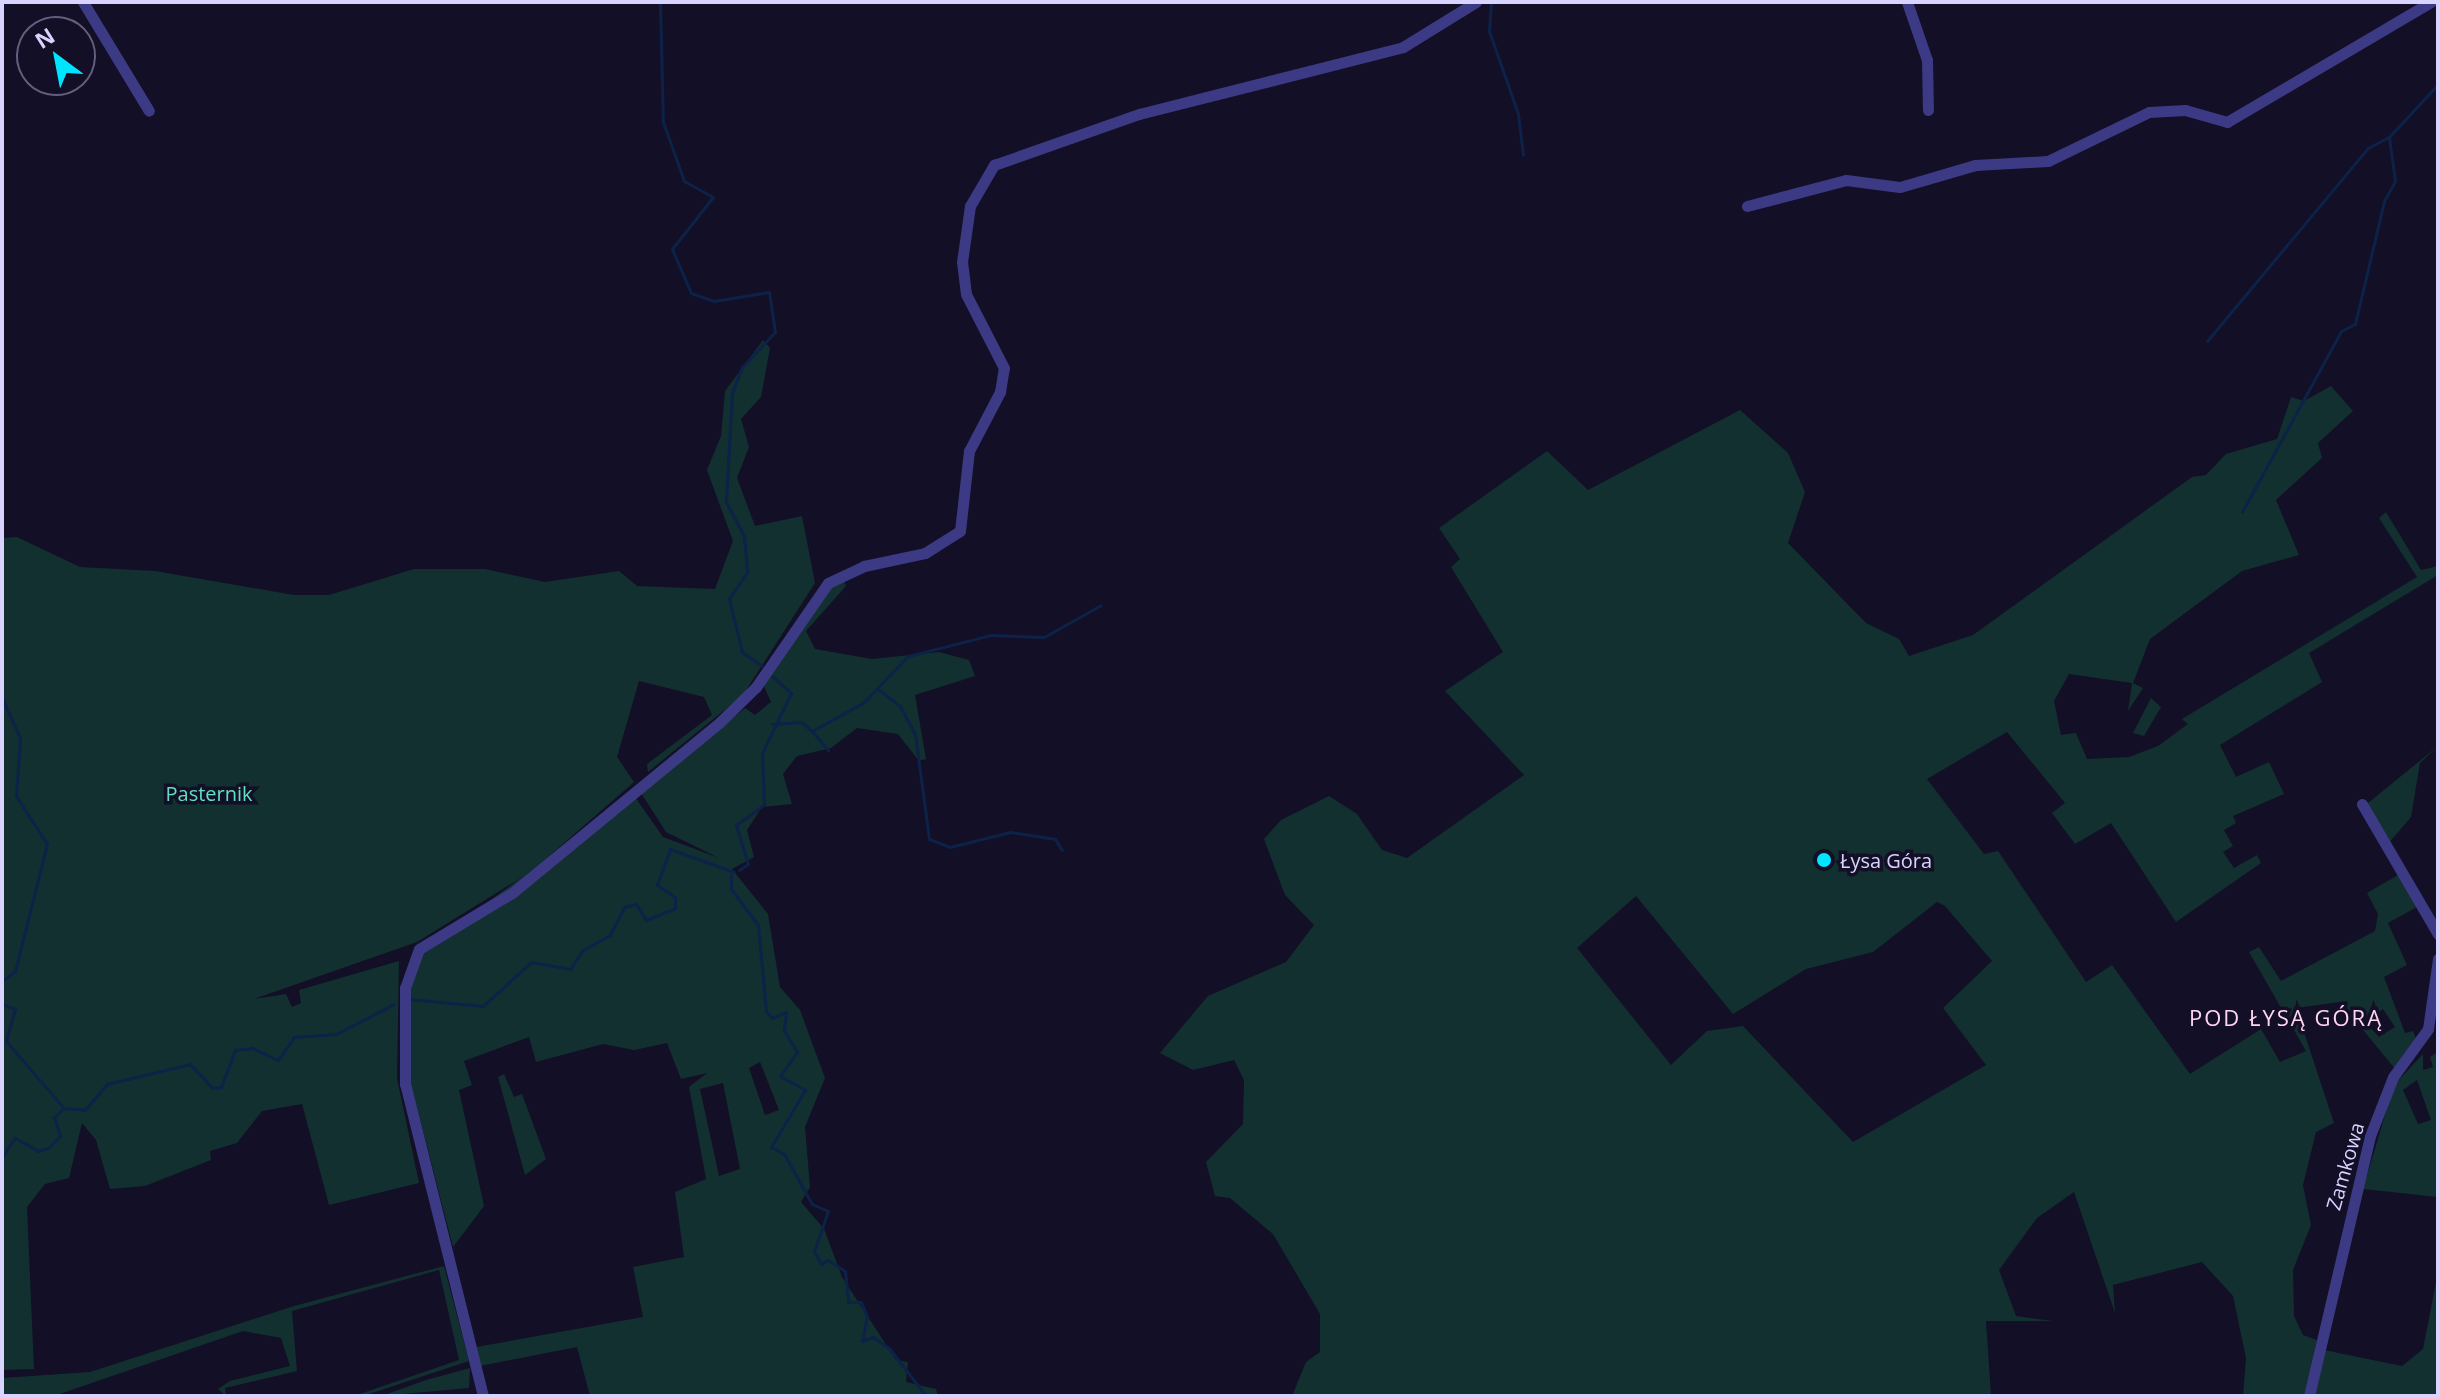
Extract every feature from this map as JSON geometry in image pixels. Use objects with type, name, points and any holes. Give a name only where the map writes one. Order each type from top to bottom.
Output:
[{"type":"street","points":[[83,2],[149,111]]},
{"type":"street","points":[[483,1396],[405,1084],[405,988],[419,949],[512,893],[720,722],[756,687],[828,583],[856,568],[925,553],[960,531],[969,451],[1000,392],[1004,368],[966,294],[962,262],[970,206],[994,165],[1139,114],[1403,47],[1476,2]]},
{"type":"street","points":[[1907,2],[1927,60],[1928,110]]},
{"type":"street","points":[[1747,206],[1846,180],[1900,187],[1975,165],[2048,161],[2149,112],[2213,114],[2227,122],[2431,2]]},
{"type":"street","points":[[2362,804],[2438,934]]},
{"type":"street","name":"Zamkowa","points":[[2309,1396],[2370,1136],[2393,1077],[2428,1029],[2438,959]]},
{"type":"green space","name":"Pasternik","points":[[763,340],[770,348],[761,397],[741,419],[749,447],[737,478],[755,526],[802,516],[815,583],[743,695],[648,772],[647,764],[712,715],[704,697],[639,681],[617,757],[634,782],[532,871],[417,942],[254,999],[286,994],[292,1007],[301,1003],[299,990],[399,961],[397,1078],[419,1183],[329,1205],[302,1104],[262,1111],[237,1143],[210,1151],[211,1160],[145,1186],[110,1189],[96,1140],[82,1123],[69,1178],[45,1184],[27,1207],[34,1369],[2,1370],[2,538],[17,537],[80,567],[155,571],[294,595],[329,595],[414,569],[485,569],[545,582],[619,571],[637,586],[715,589],[733,541],[707,470],[721,436],[725,391]]},
{"type":"green space","points":[[2331,386],[2353,411],[2318,443],[2322,458],[2276,500],[2299,555],[2242,571],[2150,639],[2133,683],[2143,688],[2128,711],[2132,683],[2069,674],[2054,701],[2061,735],[2076,733],[2087,759],[2129,757],[2158,746],[2188,724],[2182,719],[2417,577],[2379,518],[2386,512],[2421,570],[2438,566],[2438,575],[2309,653],[2322,682],[2220,745],[2236,777],[2269,762],[2284,794],[2233,816],[2236,823],[2224,830],[2233,846],[2223,852],[2234,868],[2257,855],[2261,863],[2176,922],[2111,823],[2075,844],[2052,813],[2065,803],[2007,732],[1927,779],[1984,854],[1998,851],[2086,982],[2112,965],[2190,1074],[2261,1029],[2280,1062],[2306,1051],[2249,952],[2259,947],[2281,981],[2375,931],[2378,914],[2367,893],[2398,875],[2417,907],[2388,923],[2407,965],[2384,977],[2405,1033],[2413,1031],[2418,1044],[2396,1070],[2340,1002],[2296,1008],[2334,1123],[2316,1132],[2303,1185],[2311,1225],[2293,1270],[2294,1316],[2303,1335],[2317,1340],[2306,1396],[2243,1396],[2246,1358],[2233,1296],[2202,1262],[2113,1285],[2115,1313],[2074,1192],[2037,1218],[1999,1270],[2016,1316],[2053,1321],[1986,1321],[1991,1395],[2050,1396],[1292,1396],[1306,1362],[1320,1352],[1320,1314],[1273,1234],[1230,1198],[1215,1196],[1206,1162],[1243,1124],[1244,1080],[1234,1060],[1193,1070],[1160,1053],[1208,996],[1286,962],[1314,925],[1285,895],[1264,839],[1281,820],[1329,796],[1357,814],[1382,850],[1407,858],[1524,775],[1445,691],[1503,652],[1451,567],[1460,559],[1439,528],[1547,451],[1588,490],[1740,410],[1788,453],[1805,492],[1788,543],[1866,623],[1899,639],[1909,656],[1973,635],[2192,477],[2206,475],[2226,454],[2277,439],[2291,397],[2304,401]],"holes":[[[1636,896],[1733,1014],[1806,969],[1873,952],[1937,902],[1945,906],[1992,961],[1943,1008],[1986,1065],[1853,1142],[1743,1026],[1707,1031],[1671,1065],[1577,948]],[[2383,1009],[2395,1027],[2379,1037],[2364,1021]]]},
{"type":"green space","points":[[843,579],[846,586],[806,631],[815,649],[872,659],[939,652],[969,660],[975,676],[915,695],[926,759],[919,761],[898,734],[857,728],[831,748],[797,756],[783,774],[792,804],[762,807],[747,830],[754,857],[732,869],[768,914],[780,987],[800,1010],[825,1078],[805,1127],[810,1187],[801,1202],[824,1229],[842,1277],[896,1360],[908,1362],[906,1382],[936,1389],[938,1396],[590,1396],[577,1347],[480,1366],[476,1347],[643,1317],[633,1267],[684,1257],[675,1192],[706,1179],[689,1087],[707,1073],[681,1079],[667,1043],[634,1050],[603,1044],[536,1062],[529,1037],[464,1061],[472,1085],[459,1090],[484,1206],[453,1247],[410,1080],[409,984],[425,949],[633,794],[663,837],[719,858],[666,832],[641,793],[745,708],[755,715],[771,702],[763,684],[820,596]],"holes":[[[760,1062],[779,1110],[765,1115],[749,1068]],[[723,1083],[740,1169],[719,1176],[700,1089]]]},
{"type":"green space","points":[[2151,698],[2161,707],[2144,736],[2133,733]]},
{"type":"green space","points":[[2438,746],[2420,763],[2411,817],[2388,844],[2368,803]]},
{"type":"green space","points":[[2438,1052],[2438,1197],[2363,1189],[2394,1085],[2423,1054],[2423,1070],[2433,1067],[2430,1057]],"holes":[[[2417,1080],[2431,1120],[2418,1124],[2403,1090]]]},
{"type":"green space","points":[[504,1074],[514,1097],[522,1094],[546,1159],[525,1175],[498,1077]]},
{"type":"green space","points":[[444,1266],[469,1361],[363,1396],[354,1396],[459,1360],[439,1270],[292,1311],[297,1371],[225,1388],[226,1396],[218,1389],[230,1381],[290,1366],[281,1338],[243,1331],[54,1396],[2,1396],[2,1378],[90,1372],[294,1306]]},
{"type":"green space","points":[[2438,1272],[2438,1396],[2314,1396],[2324,1350],[2402,1366],[2423,1349]]},
{"type":"green space","points":[[470,1368],[469,1388],[381,1396],[426,1380]]},
{"type":"waterway","points":[[660,2],[663,122],[684,181],[713,197],[672,249],[691,293],[714,301],[769,292],[775,332],[742,367],[732,393],[726,502],[744,536],[747,572],[729,599],[742,652],[762,666]]},
{"type":"waterway","points":[[1491,2],[1489,31],[1518,114],[1523,155]]},
{"type":"waterway","points":[[2242,512],[2341,331],[2355,324],[2384,201],[2395,181],[2389,137],[2438,84]]},
{"type":"waterway","points":[[2207,341],[2368,148],[2389,137]]},
{"type":"waterway","points":[[772,724],[801,722],[812,731],[864,702],[908,656],[991,635],[1044,637],[1101,605]]},
{"type":"waterway","points":[[739,870],[748,864],[736,825],[764,805],[762,753],[791,693],[772,676]]},
{"type":"waterway","points":[[878,689],[900,706],[915,734],[929,839],[950,847],[1010,832],[1055,839],[1062,850]]},
{"type":"waterway","points":[[2,698],[20,738],[16,796],[47,844],[15,971],[2,981]]},
{"type":"waterway","points":[[812,731],[828,750]]},
{"type":"waterway","points":[[409,999],[483,1006],[531,962],[570,969],[583,950],[610,935],[624,907],[636,904],[646,920],[675,908],[675,897],[657,885],[670,849],[734,872]]},
{"type":"waterway","points":[[731,875],[731,889],[758,925],[766,1011],[772,1018],[786,1012],[784,1031],[797,1052],[780,1076],[805,1090],[771,1147],[784,1154],[812,1204],[828,1211],[814,1251],[821,1264],[828,1260],[845,1271],[848,1302],[861,1302],[867,1316],[862,1341],[873,1337],[889,1348],[926,1396]]},
{"type":"waterway","points":[[2,1004],[15,1009],[6,1041],[63,1107]]},
{"type":"waterway","points":[[2,1157],[15,1138],[38,1151],[48,1148],[60,1136],[54,1117],[64,1108],[85,1110],[107,1084],[190,1064],[212,1088],[221,1087],[235,1050],[252,1048],[278,1060],[294,1037],[336,1034],[394,1004]]},
{"type":"place","name":"Łysa Góra","points":[[1824,860]]},
{"type":"district","name":"POD ŁYSĄ GÓRĄ","points":[[2286,1018]]}]
